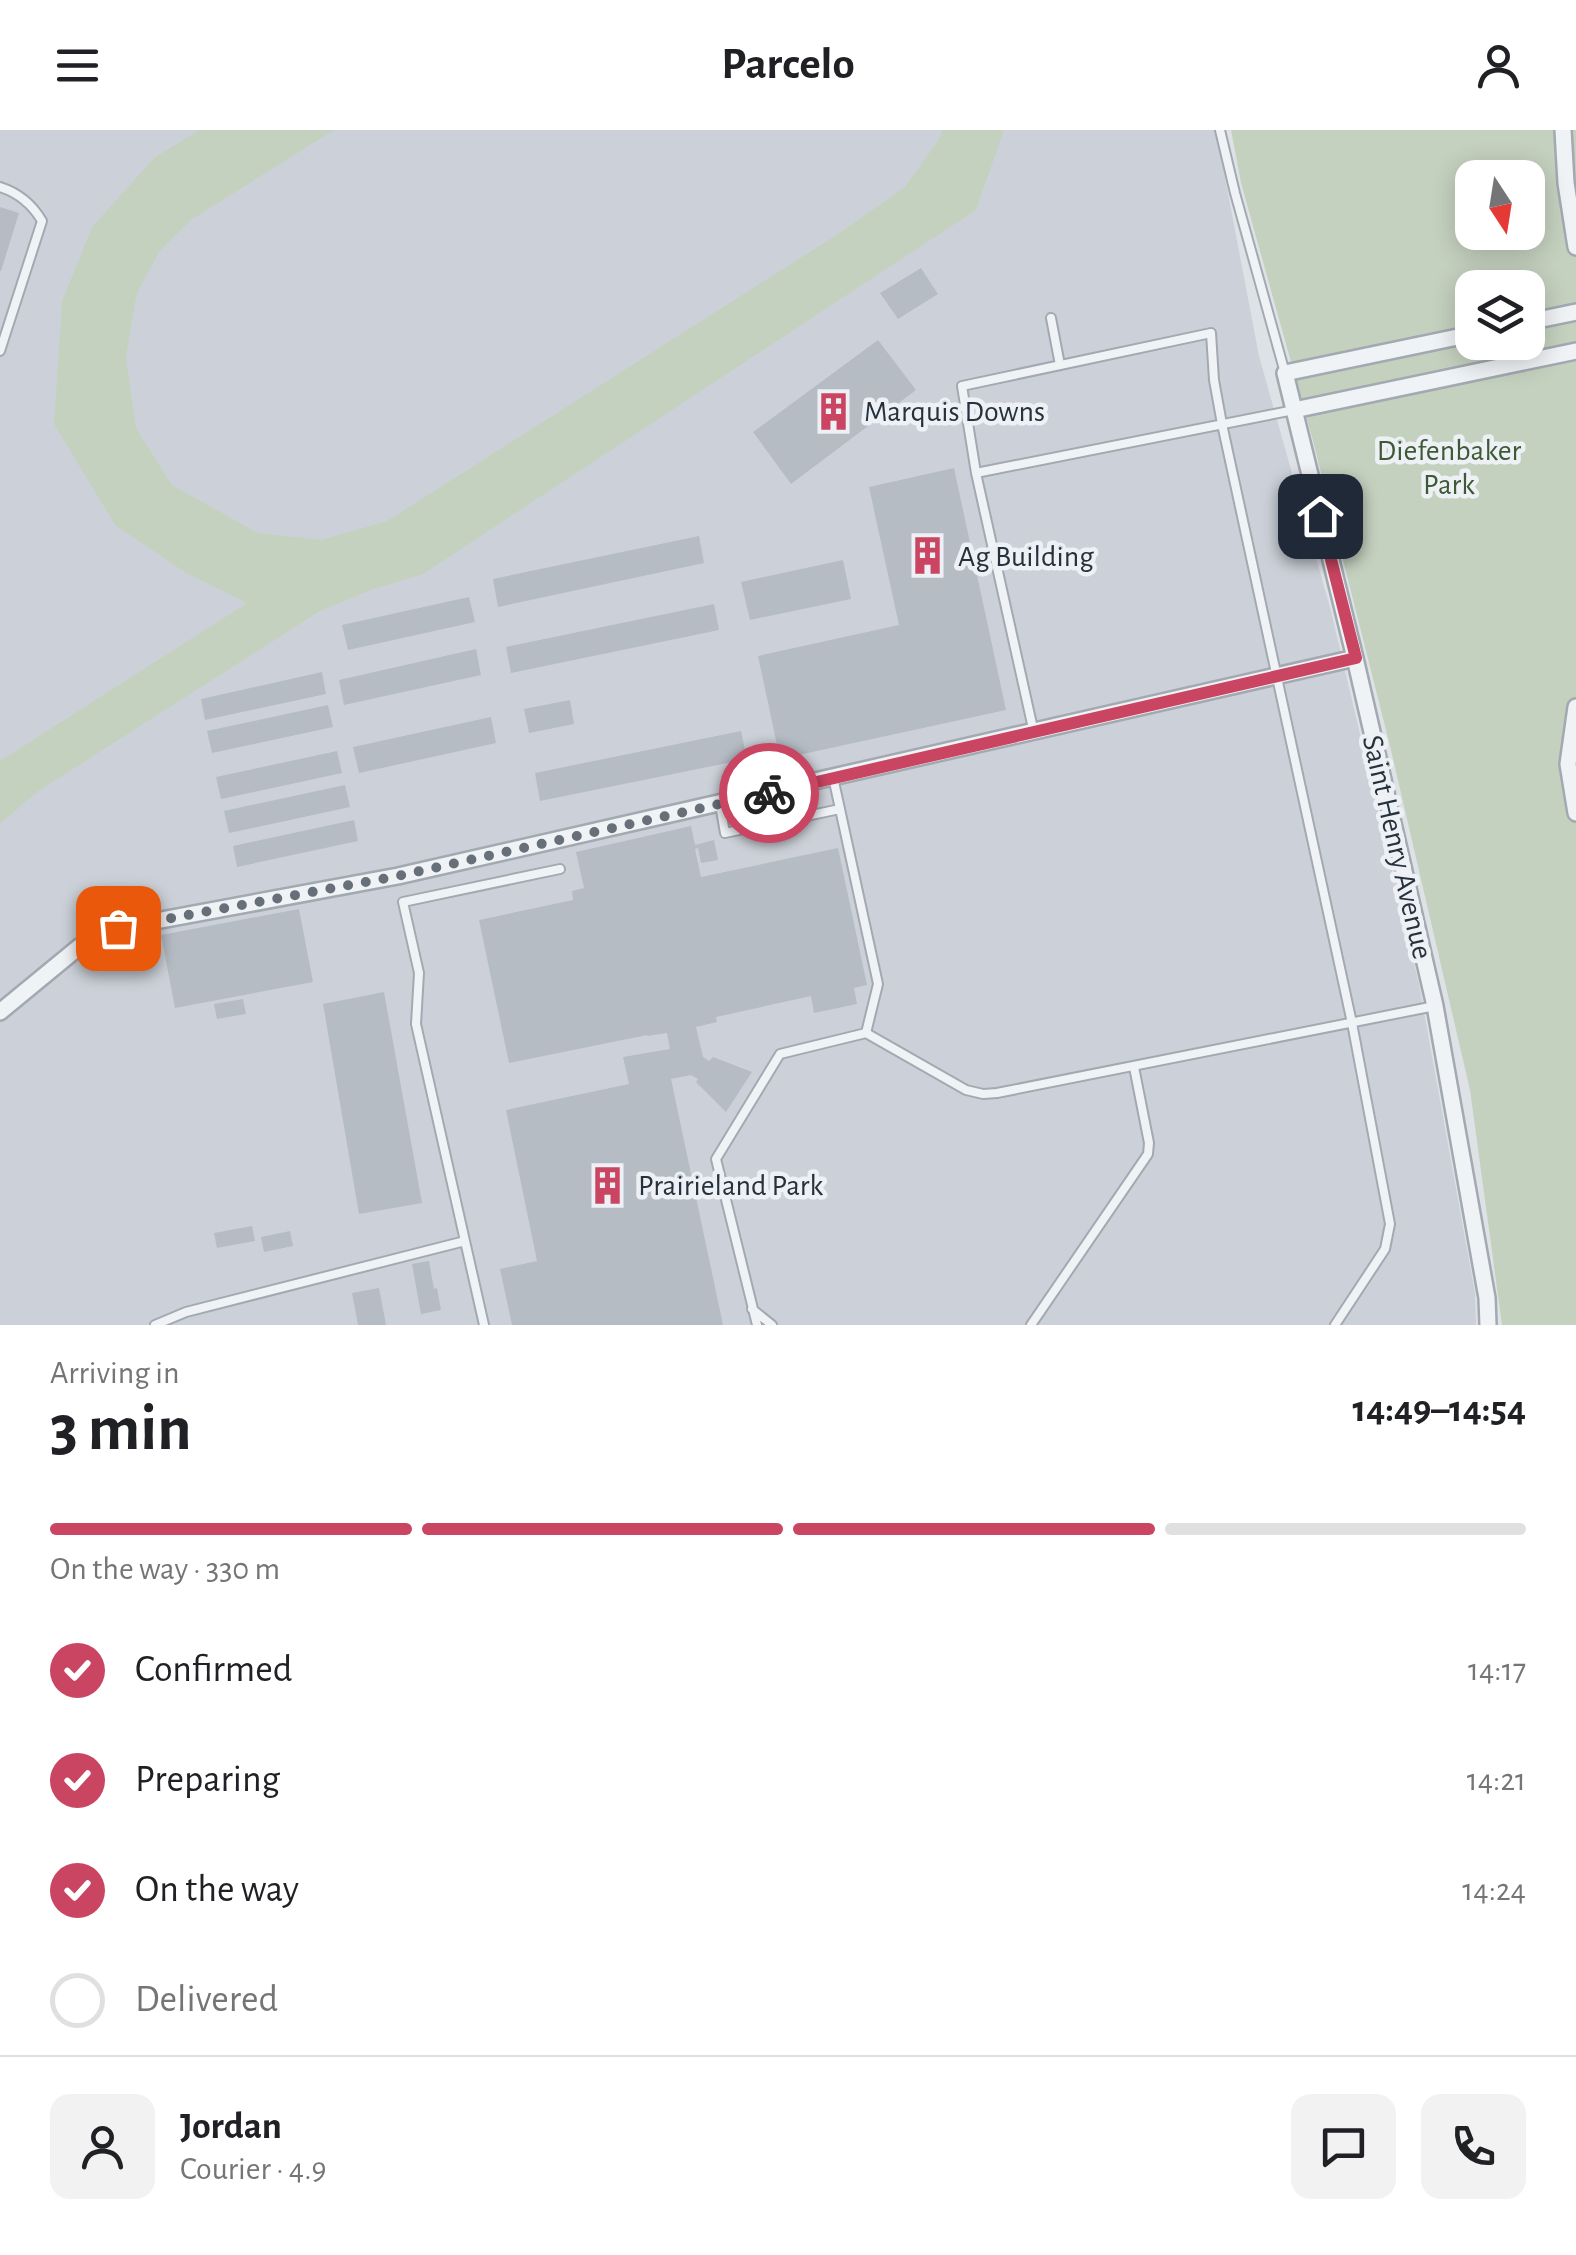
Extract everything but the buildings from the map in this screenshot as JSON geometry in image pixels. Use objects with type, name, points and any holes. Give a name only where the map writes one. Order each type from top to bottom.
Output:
[{"type":"street","points":[[1563,130],[1576,247]]},
{"type":"street","points":[[1545,318],[1576,312]]},
{"type":"street","points":[[1285,373],[1455,338]]},
{"type":"street","points":[[1294,410],[1576,351]]},
{"type":"street","name":"Saint Henry Avenue","points":[[1285,373],[1356,658],[1434,1006],[1487,1298],[1488,1325]]},
{"type":"street","points":[[0,1012],[79,947],[118,928],[398,876],[1356,658]]},
{"type":"street","points":[[1576,706],[1568,764],[1576,813]]},
{"type":"lane","points":[[1220,130],[1285,373]]},
{"type":"lane","points":[[0,187],[34,206],[42,221],[0,351]]},
{"type":"lane","points":[[1051,318],[1060,365]]},
{"type":"lane","points":[[1034,733],[976,473],[962,386],[1211,333],[1222,424],[1352,1023],[1390,1224],[1385,1249],[1335,1325]]},
{"type":"lane","points":[[976,473],[1294,410]]},
{"type":"lane","points":[[833,777],[878,984],[866,1034]]},
{"type":"lane","points":[[720,804],[725,834],[840,809]]},
{"type":"lane","points":[[403,902],[560,869]]},
{"type":"lane","points":[[398,876],[419,974],[416,1024],[484,1325]]},
{"type":"lane","points":[[757,1325],[716,1158],[780,1054],[866,1034],[966,1090],[983,1094],[1434,1006]]},
{"type":"lane","points":[[1031,1325],[1148,1154],[1134,1067]]},
{"type":"lane","points":[[155,1325],[186,1312],[465,1241]]},
{"type":"lane","points":[[752,1309],[772,1325]]},
{"type":"shaded area","points":[[0,130],[1216,130],[1259,356],[1331,611],[1419,984],[1475,1293],[1476,1325],[0,1325]]},
{"type":"green space","points":[[199,130],[334,130],[191,220],[159,252],[137,293],[126,357],[136,428],[172,485],[258,533],[321,540],[387,521],[838,234],[905,187],[942,130],[1004,130],[976,210],[423,574],[320,611],[37,792],[0,824],[0,761],[247,603],[186,573],[115,525],[54,424],[62,301],[92,227],[154,158]]},
{"type":"green space","name":"Diefenbaker Park","points":[[1231,130],[1576,130],[1576,1325],[1502,1325],[1470,1090],[1390,746],[1313,441],[1241,183]]},
{"type":"way so far","points":[[118,928],[398,876],[769,793]]},
{"type":"place","name":"Marquis Downs","points":[[834,411]]},
{"type":"place","name":"Ag Building","points":[[928,556]]},
{"type":"place","name":"Prairieland Park","points":[[608,1185]]},
{"type":"route","points":[[769,793],[1356,658],[1320,516]]}]
